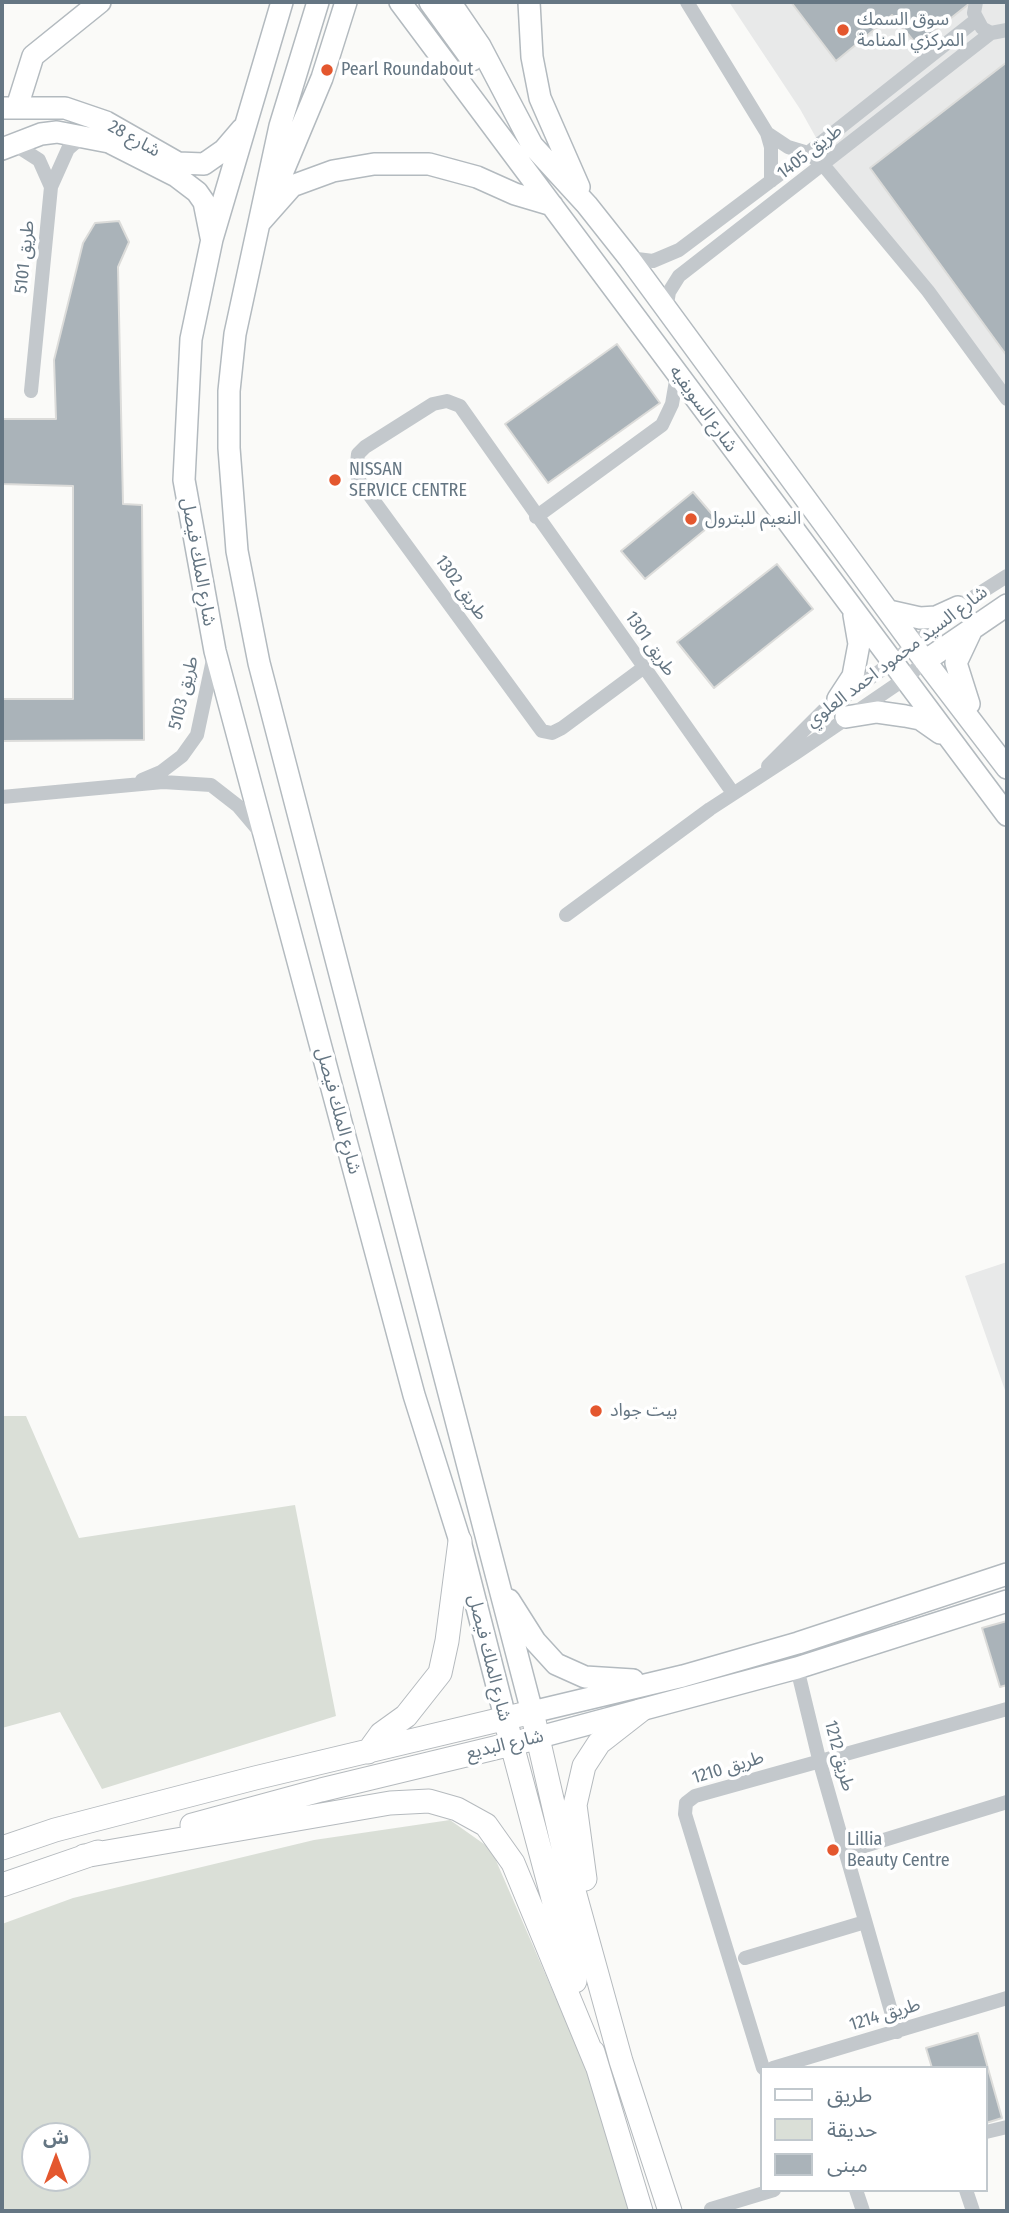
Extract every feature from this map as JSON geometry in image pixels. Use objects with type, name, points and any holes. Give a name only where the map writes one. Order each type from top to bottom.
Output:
[{"type":"main road","points":[[9,107],[33,56],[100,2]]},
{"type":"main road","name":"شارع الملك فيصل","points":[[282,2],[212,239],[191,339],[184,480],[197,563],[215,651],[428,1445],[460,1541],[510,1743],[597,2066],[641,2211]]},
{"type":"main road","name":"شارع الملك فيصل","points":[[318,2],[280,126],[235,334],[229,391],[229,448],[237,551],[259,663],[536,1738],[621,2061],[670,2211]]},
{"type":"main road","points":[[260,222],[305,122],[346,2]]},
{"type":"main road","name":"شارع السويفيه","points":[[400,2],[1007,815]]},
{"type":"main road","points":[[430,2],[531,145]]},
{"type":"main road","name":"شارع السويفيه","points":[[450,2],[480,46],[531,145],[587,205],[629,258],[919,653],[1007,768]]},
{"type":"main road","points":[[529,2],[532,57],[540,97],[587,205]]},
{"type":"main road","name":"شارع 28","points":[[9,107],[65,108],[106,122],[178,163],[204,164],[224,150],[249,121]]},
{"type":"main road","name":"شارع 28","points":[[8,146],[41,134],[84,135],[130,151],[176,176],[197,192],[204,202],[212,239]]},
{"type":"main road","points":[[260,222],[292,186],[333,171],[374,164],[429,164],[477,177],[515,194],[552,205]]},
{"type":"main road","name":"شارع السيد محمود احمد العلوي","points":[[919,653],[972,629],[1007,605]]},
{"type":"main road","points":[[889,611],[920,618],[936,617],[958,607]]},
{"type":"main road","points":[[854,613],[859,644],[853,676],[842,708],[920,719],[951,740]]},
{"type":"main road","points":[[972,629],[956,663],[962,690],[981,732]]},
{"type":"main road","points":[[368,1752],[381,1734],[406,1716],[440,1673],[447,1641],[460,1541]]},
{"type":"main road","name":"شارع البديع","points":[[2,1848],[95,1820],[505,1717],[663,1681],[798,1643],[1007,1574]]},
{"type":"main road","points":[[496,1578],[534,1641],[556,1664],[585,1677],[663,1681]]},
{"type":"main road","name":"شارع البديع","points":[[2,1885],[84,1856],[284,1799],[536,1738],[797,1668],[1007,1601]]},
{"type":"main road","points":[[621,2061],[581,1858],[575,1805],[584,1766],[591,1753],[599,1743],[640,1711]]},
{"type":"main road","points":[[84,1856],[390,1803],[429,1801],[457,1808],[486,1825],[513,1863],[597,2066]]},
{"type":"street","name":"طريق 1405","points":[[687,2],[767,133],[771,147],[771,181]]},
{"type":"street","points":[[976,2],[976,20],[982,28],[991,33],[1007,30]]},
{"type":"street","name":"طريق 1405","points":[[629,258],[653,261],[667,257],[808,153],[976,20]]},
{"type":"street","name":"طريق 1405","points":[[666,310],[669,292],[679,276],[824,166],[991,33]]},
{"type":"street","name":"طريق 1405","points":[[767,133],[788,147],[808,153]]},
{"type":"street","name":"طريق 5101","points":[[31,391],[51,187],[62,157],[84,135]]},
{"type":"street","points":[[8,146],[39,160],[51,187]]},
{"type":"street","points":[[808,153],[824,166],[928,291],[1007,399]]},
{"type":"street","points":[[536,517],[662,425],[672,404],[677,375]]},
{"type":"street","name":"طريق 1301","points":[[454,403],[466,412],[536,517],[733,793]]},
{"type":"street","name":"طريق 1302","points":[[454,403],[433,404],[365,447],[356,463],[360,482],[542,731],[552,733],[562,728],[643,668]]},
{"type":"street","name":"شارع السيد محمود احمد العلوي","points":[[566,915],[762,774],[797,734],[899,670],[919,653],[958,607],[1007,576]]},
{"type":"street","name":"طريق 5103","points":[[121,788],[161,772],[182,756],[197,736],[215,651]]},
{"type":"street","name":"شارع السيد محمود احمد العلوي","points":[[842,708],[899,670],[919,653]]},
{"type":"street","name":"طريق 5103","points":[[2,797],[174,782],[211,785],[238,806],[266,842]]},
{"type":"street","name":"طريق 1212","points":[[797,1668],[820,1763],[897,2032]]},
{"type":"street","name":"طريق 1210","points":[[762,2066],[685,1814],[686,1803],[695,1796],[1007,1709]]},
{"type":"street","points":[[845,1852],[1007,1802]]},
{"type":"street","points":[[745,1958],[865,1922]]},
{"type":"street","name":"طريق 1214","points":[[781,2066],[1007,1998]]},
{"type":"street","points":[[988,2132],[1007,2127]]},
{"type":"street","points":[[711,2209],[751,2204],[772,2192]]},
{"type":"street","points":[[857,2192],[863,2211]]},
{"type":"street","points":[[967,2192],[973,2211]]},
{"type":"shaded area","points":[[729,2],[1007,2],[1007,402],[842,184],[800,109]]},
{"type":"shaded area","points":[[1007,1262],[1007,1396],[965,1276]]},
{"type":"green space","points":[[2,1416],[26,1416],[79,1538],[295,1505],[336,1716],[102,1789],[60,1712],[2,1728]]},
{"type":"green space","points":[[450,1820],[491,1849],[587,2070],[629,2211],[2,2211],[2,1924],[73,1898],[314,1840]]},
{"type":"building","name":"سوق السمك المركزي المنامة","points":[[791,2],[970,3],[917,45],[892,15],[836,61]]},
{"type":"building","points":[[1007,62],[1007,356],[870,168]]},
{"type":"building","points":[[119,221],[129,242],[118,267],[123,504],[142,505],[144,740],[2,741],[2,699],[73,699],[73,486],[2,484],[2,419],[56,419],[54,360],[83,243],[95,223]]},
{"type":"building","points":[[617,344],[660,403],[548,483],[505,424]]},
{"type":"building","points":[[693,492],[717,520],[645,579],[621,551]]},
{"type":"building","points":[[777,564],[813,609],[714,688],[677,642]]},
{"type":"building","points":[[1007,1621],[1007,1685],[1000,1687],[982,1628]]},
{"type":"building","points":[[978,2033],[987,2066],[931,2066],[926,2048]]},
{"type":"building","points":[[988,2068],[1002,2118],[988,2122]]},
{"type":"place","name":"سوق السمك المركزي المنامة","points":[[843,30]]},
{"type":"place","name":"Pearl Roundabout","points":[[327,70]]},
{"type":"place","name":"NISSAN SERVICE CENTRE","points":[[335,480]]},
{"type":"place","name":"النعيم للبترول","points":[[691,519]]},
{"type":"place","name":"بيت جواد","points":[[596,1411]]},
{"type":"place","name":"Lillia Beauty Centre","points":[[833,1850]]}]
